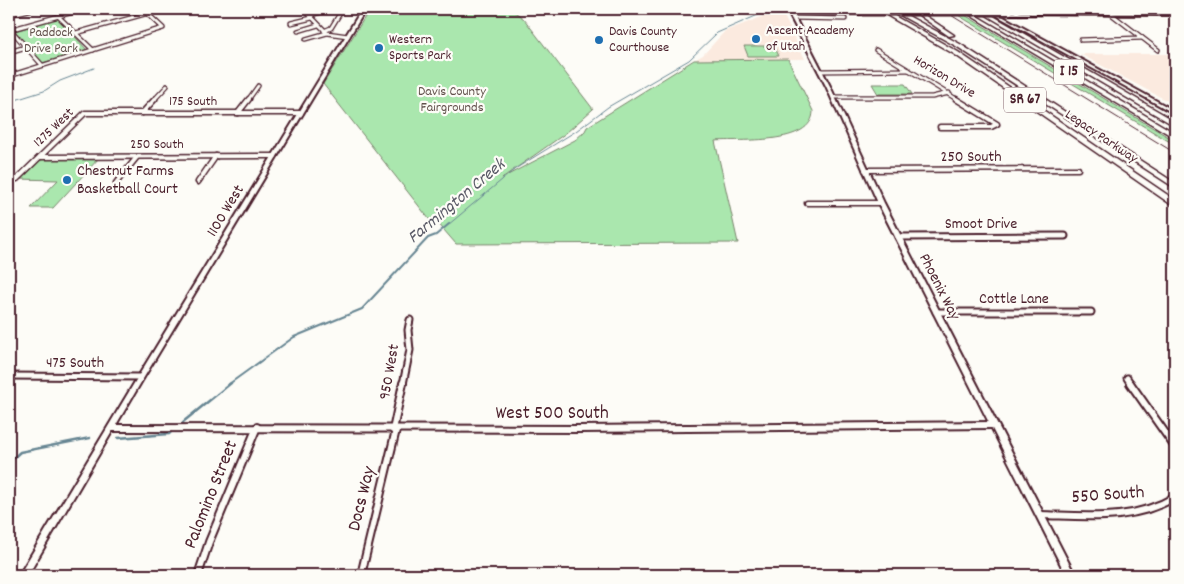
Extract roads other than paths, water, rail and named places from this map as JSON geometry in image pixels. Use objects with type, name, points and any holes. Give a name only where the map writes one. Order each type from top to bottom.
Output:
[{"type":"highway","name":"Legacy Parkway","points":[[878,9],[956,54],[1175,202]]},
{"type":"highway","points":[[892,9],[935,32],[1016,82]]},
{"type":"highway","points":[[912,9],[1016,82]]},
{"type":"highway","name":"I 15","points":[[962,9],[1175,136]]},
{"type":"highway","name":"I 15","points":[[978,9],[1175,124]]},
{"type":"highway","name":"Legacy Parkway","points":[[1016,82],[1175,186]]},
{"type":"main road","points":[[747,9],[863,13],[1175,14]]},
{"type":"street","points":[[9,15],[33,9]]},
{"type":"street","points":[[42,66],[10,30],[84,9]]},
{"type":"street","points":[[76,33],[163,9]]},
{"type":"street","points":[[304,9],[325,32],[348,36]]},
{"type":"street","points":[[987,9],[1175,113]]},
{"type":"street","points":[[1014,9],[1019,13]]},
{"type":"street","points":[[291,22],[325,10],[363,10]]},
{"type":"street","points":[[306,39],[331,28],[342,10]]},
{"type":"street","name":"1100 West","points":[[24,575],[141,377],[363,10]]},
{"type":"street","name":"Phoenix Way","points":[[789,10],[833,97],[881,203],[1071,575]]},
{"type":"street","points":[[9,76],[163,28],[147,13]]},
{"type":"street","points":[[1110,14],[1158,50]]},
{"type":"street","points":[[59,17],[93,50]]},
{"type":"street","points":[[793,18],[845,19]]},
{"type":"street","points":[[298,31],[318,25]]},
{"type":"street","points":[[1081,40],[1142,38]]},
{"type":"street","points":[[9,52],[26,47]]},
{"type":"street","name":"Horizon Drive","points":[[876,50],[998,124],[996,126],[940,127]]},
{"type":"street","points":[[820,71],[909,70]]},
{"type":"street","points":[[142,113],[167,86]]},
{"type":"street","points":[[238,113],[258,86]]},
{"type":"street","points":[[833,97],[932,97],[949,93]]},
{"type":"street","name":"175 South","points":[[85,113],[301,112]]},
{"type":"street","name":"1275 West","points":[[9,179],[17,179],[85,113]]},
{"type":"street","points":[[116,183],[137,156]]},
{"type":"street","points":[[198,182],[216,156]]},
{"type":"street","name":"250 South","points":[[40,157],[275,156]]},
{"type":"street","name":"250 South","points":[[865,170],[1078,169]]},
{"type":"street","points":[[807,203],[881,203]]},
{"type":"street","name":"Smoot Drive","points":[[898,237],[1064,236]]},
{"type":"street","name":"Cottle Lane","points":[[936,312],[1091,312]]},
{"type":"street","name":"950 West","points":[[395,430],[410,350],[408,330],[410,320]]},
{"type":"street","name":"475 South","points":[[9,376],[141,377]]},
{"type":"street","points":[[1127,378],[1175,447]]},
{"type":"street","name":"West 500 South","points":[[112,428],[257,427],[395,430],[993,424]]},
{"type":"street","name":"Palomino Street","points":[[198,575],[209,542],[257,427]]},
{"type":"street","name":"Docs Way","points":[[361,575],[395,430]]},
{"type":"street","name":"550 South","points":[[1040,515],[1121,515],[1150,510],[1175,497]]},
{"type":"waterway","name":"Farmington Creek","points":[[448,225],[515,169],[576,131],[608,107],[689,60],[717,33],[758,15]]},
{"type":"waterway","points":[[9,102],[44,91],[60,81],[94,68]]},
{"type":"waterway","name":"Farmington Creek","points":[[229,384],[294,337],[362,309],[428,238],[436,235],[449,224]]},
{"type":"waterway","name":"Farmington Creek","points":[[183,422],[231,383]]},
{"type":"waterway","name":"Farmington Creek","points":[[118,438],[169,434],[171,432]]},
{"type":"waterway","name":"Farmington Creek","points":[[9,462],[20,452],[90,438]]},
{"type":"railway","points":[[941,9],[1175,153]]},
{"type":"place","name":"Ascent Academy of Utah","points":[[756,39]]},
{"type":"place","name":"Davis County Courthouse","points":[[599,40]]},
{"type":"place","name":"Western Sports Park","points":[[379,48]]},
{"type":"place","name":"Chestnut Farms Basketball Court","points":[[67,180]]},
{"type":"park label","name":"Paddock Drive Park","points":[[51,42]]},
{"type":"park label","name":"Davis County Fairgrounds","points":[[452,100]]}]
